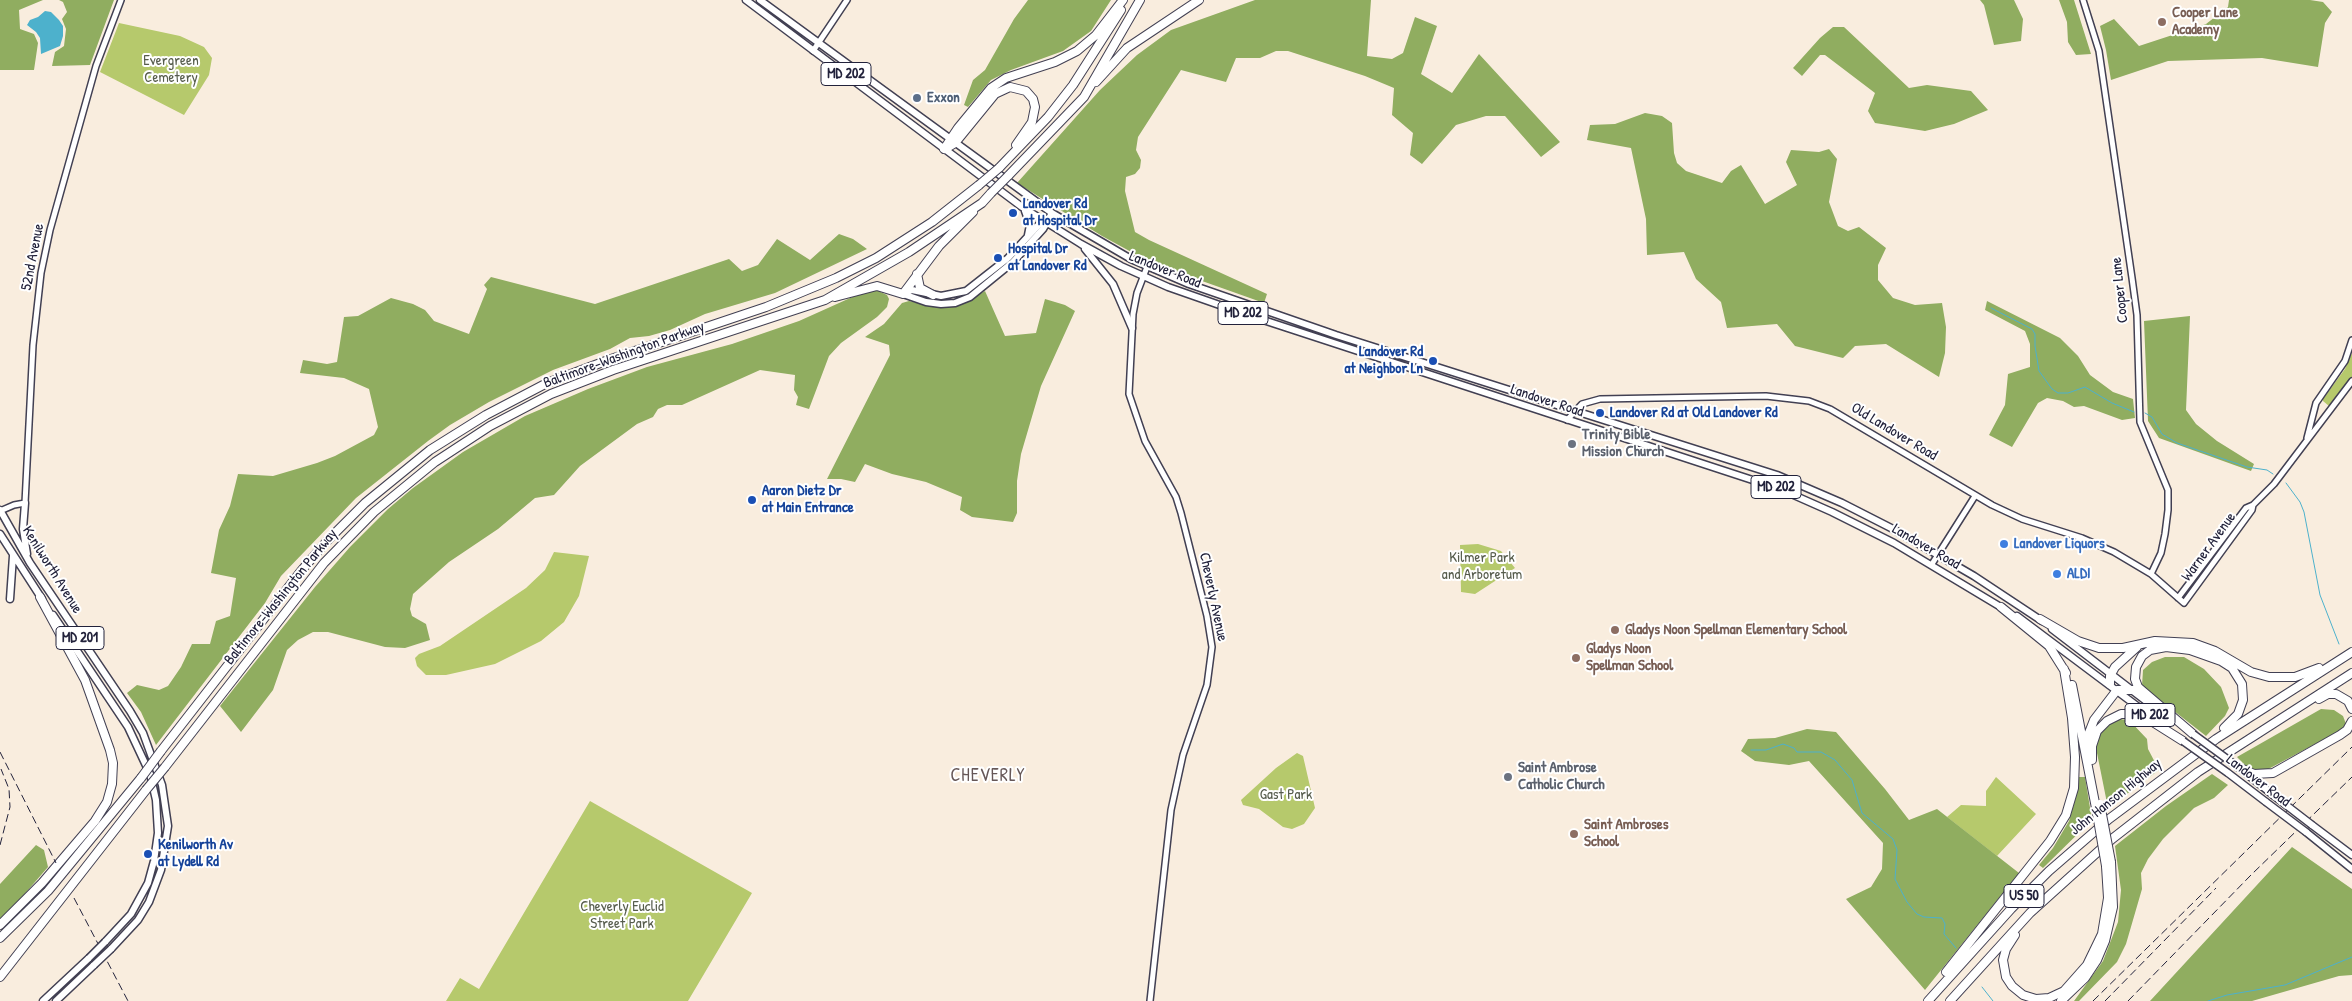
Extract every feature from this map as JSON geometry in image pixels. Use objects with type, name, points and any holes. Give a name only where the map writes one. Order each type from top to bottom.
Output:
[{"type":"highway","points":[[952,141],[991,88],[1006,78],[1055,62],[1077,51],[1096,35],[1125,0]]},
{"type":"highway","name":"Baltimore-Washington Parkway","points":[[0,938],[48,891],[141,778],[301,571],[327,541],[365,503],[430,450],[486,415],[547,384],[611,359],[766,307],[836,278],[903,241],[932,222],[979,185],[1048,117],[1073,85],[1125,0]]},
{"type":"highway","name":"Baltimore-Washington Parkway","points":[[0,977],[324,562],[374,512],[435,462],[490,426],[559,391],[613,370],[825,300],[909,252],[982,203],[1084,97],[1140,0]]},
{"type":"highway","points":[[1084,97],[1127,48],[1199,0]]},
{"type":"highway","points":[[944,149],[995,94],[1006,88],[1020,88],[1026,91],[1033,100],[1035,114],[1030,127],[1001,165]]},
{"type":"highway","points":[[825,300],[877,286],[903,294],[943,241],[982,203]]},
{"type":"highway","points":[[917,274],[920,288],[933,295]]},
{"type":"highway","points":[[0,925],[42,883],[95,821],[107,802],[112,784],[113,763],[110,750],[85,680],[40,597]]},
{"type":"highway","points":[[2001,607],[2049,646],[2064,669],[2073,690],[2098,806],[2108,864],[2113,908],[2105,941],[2089,972],[2061,1001]]},
{"type":"highway","points":[[2040,619],[2073,639],[2093,646],[2116,648],[2170,640],[2201,646],[2222,654],[2257,674],[2282,678],[2306,674],[2352,651]]},
{"type":"highway","points":[[2110,684],[2111,673],[2123,657],[2143,644]]},
{"type":"highway","points":[[2193,734],[2138,687],[2135,679],[2136,667],[2142,656],[2150,650],[2166,647],[2199,652],[2227,664],[2240,678],[2244,695],[2238,714],[2193,755]]},
{"type":"highway","name":"John Hanson Highway","points":[[1926,1001],[1992,928],[2049,871],[2116,813],[2193,755],[2352,651]]},
{"type":"highway","points":[[1926,1001],[1933,987],[2050,841],[2066,815],[2074,788],[2076,757],[2072,711],[2064,669]]},
{"type":"highway","name":"John Hanson Highway","points":[[1950,1001],[2030,913],[2087,860],[2142,814],[2198,772],[2352,673]]},
{"type":"highway","points":[[2085,746],[2091,725],[2117,690],[2133,690]]},
{"type":"highway","points":[[2243,742],[2272,728],[2328,694],[2344,698],[2352,708]]},
{"type":"highway","points":[[2098,806],[2092,746],[2097,731],[2107,721],[2121,714],[2137,714],[2184,740]]},
{"type":"highway","points":[[2238,767],[2254,774],[2273,774],[2340,735],[2347,730],[2352,721]]},
{"type":"highway","points":[[2030,913],[2006,949],[2003,968],[2009,982],[2019,993],[2036,999],[2049,998],[2064,991],[2077,979],[2097,947],[2107,911],[2108,864]]},
{"type":"main road","name":"Landover Road","points":[[746,0],[1022,207],[1081,244],[1143,277],[1251,316],[1780,489],[1861,525],[1932,564],[2024,621],[2228,773],[2352,869]]},
{"type":"main road","name":"Landover Road","points":[[760,0],[817,44],[1052,213],[1147,267],[1210,292],[1336,335],[1777,475],[1850,507],[1938,554],[2040,619],[2352,855]]},
{"type":"main road","points":[[1022,207],[1030,220],[1028,236]]},
{"type":"main road","points":[[903,294],[926,302],[941,304],[970,297],[1014,262],[1052,213]]},
{"type":"main road","points":[[903,294],[912,290],[933,295],[954,294],[973,286],[1008,258],[1028,236],[1045,222]]},
{"type":"main road","points":[[1081,244],[1113,284],[1132,328]]},
{"type":"main road","points":[[24,503],[23,539],[30,563]]},
{"type":"main road","name":"Kenilworth Avenue","points":[[0,511],[30,563],[139,726],[154,761],[164,796],[168,834],[157,884],[138,920],[111,950],[56,1001]]},
{"type":"main road","name":"Kenilworth Avenue","points":[[0,534],[40,597],[118,708],[138,746],[154,788],[158,833],[154,861],[148,883],[131,914],[89,958],[43,1001]]},
{"type":"main road","points":[[10,599],[13,556]]},
{"type":"street","name":"52nd Avenue","points":[[24,503],[33,345],[41,273],[50,230],[99,56],[121,0]]},
{"type":"street","points":[[813,51],[847,0]]},
{"type":"street","name":"Cooper Lane","points":[[2083,0],[2099,51],[2137,315],[2140,422],[2168,490],[2165,534],[2158,560],[2151,574]]},
{"type":"street","name":"Cheverly Avenue","points":[[1147,267],[1134,303],[1129,372],[1131,404],[1145,441],[1176,497],[1182,513],[1207,616],[1212,647],[1207,685],[1183,755],[1171,810],[1150,1001]]},
{"type":"street","name":"Warner Avenue","points":[[2307,440],[2316,403],[2344,361],[2352,340]]},
{"type":"street","name":"Warner Avenue","points":[[2178,598],[2246,508],[2253,505],[2274,484],[2352,382]]},
{"type":"street","name":"Old Landover Road","points":[[1567,420],[1574,411],[1588,401],[1600,399],[1748,396],[1797,398],[1830,409],[1975,496],[2022,519],[2103,547],[2151,574],[2184,603]]},
{"type":"street","points":[[1932,564],[1975,496]]},
{"type":"street","points":[[0,511],[24,503]]},
{"type":"street","name":"Warner Avenue","points":[[2184,603],[2252,510],[2253,505]]},
{"type":"green space","points":[[0,0],[43,0],[19,10],[20,29],[34,34],[38,43],[34,70],[0,70]]},
{"type":"green space","points":[[59,0],[114,0],[90,65],[52,66],[55,52],[64,46],[66,29],[62,19],[67,12],[63,2]]},
{"type":"green space","points":[[1028,0],[1111,0],[1091,31],[1063,51],[1011,70],[991,80],[968,107],[964,105],[973,80],[985,70],[1014,19]]},
{"type":"green space","points":[[1255,0],[1371,0],[1367,56],[1392,59],[1403,53],[1415,17],[1437,26],[1421,74],[1452,93],[1479,54],[1560,142],[1541,157],[1505,116],[1486,116],[1456,125],[1422,164],[1410,155],[1413,133],[1392,115],[1394,88],[1365,76],[1288,51],[1276,51],[1260,58],[1236,58],[1226,82],[1181,70],[1138,137],[1136,150],[1141,160],[1140,168],[1135,174],[1126,177],[1125,191],[1135,232],[1267,294],[1264,303],[1188,276],[1135,254],[1102,236],[1017,183],[1100,90],[1137,55],[1171,30]]},
{"type":"green space","points":[[1980,0],[2014,0],[2023,19],[2021,41],[1994,45],[1984,5]]},
{"type":"green space","points":[[2059,0],[2074,0],[2091,54],[2076,55],[2068,42],[2067,22]]},
{"type":"green space","points":[[2229,0],[2310,0],[2323,2],[2332,12],[2325,23],[2318,67],[2262,58],[2168,61],[2111,80],[2100,26],[2114,19],[2139,46],[2206,24],[2228,7]]},
{"type":"green space","name":"Evergreen Cemetery","points":[[119,23],[180,36],[204,47],[212,58],[209,75],[184,115],[100,72]]},
{"type":"green space","points":[[1833,27],[1844,27],[1909,88],[1927,85],[1971,91],[1988,110],[1954,124],[1925,131],[1875,123],[1868,111],[1875,93],[1825,55],[1820,55],[1802,76],[1793,68],[1820,38]]},
{"type":"green space","points":[[1645,113],[1662,116],[1672,123],[1674,153],[1677,163],[1686,171],[1722,183],[1731,171],[1741,165],[1765,204],[1797,185],[1786,162],[1791,150],[1819,152],[1829,149],[1837,159],[1829,202],[1838,226],[1848,231],[1859,227],[1886,248],[1878,265],[1878,280],[1893,298],[1915,305],[1942,303],[1946,327],[1945,353],[1939,377],[1886,344],[1855,346],[1843,358],[1795,346],[1777,324],[1727,328],[1721,302],[1696,279],[1684,252],[1647,255],[1646,219],[1631,148],[1587,140],[1590,125],[1615,124]]},
{"type":"green space","points":[[839,234],[853,239],[867,249],[775,293],[705,314],[670,330],[649,336],[630,338],[610,349],[553,370],[489,402],[450,425],[428,441],[356,498],[281,576],[265,603],[156,745],[141,712],[127,693],[137,685],[159,690],[168,686],[181,667],[192,644],[210,644],[216,621],[230,616],[236,578],[211,573],[219,530],[230,506],[238,474],[273,476],[317,463],[335,456],[374,435],[378,427],[369,389],[344,378],[300,373],[303,360],[327,364],[337,362],[344,317],[358,316],[391,298],[413,304],[425,310],[434,321],[469,334],[487,289],[484,285],[491,277],[595,304],[729,259],[742,271],[758,265],[777,239],[810,260]]},
{"type":"green space","points":[[874,289],[887,295],[889,299],[887,307],[877,317],[841,343],[829,356],[809,409],[796,405],[798,397],[794,390],[795,375],[760,370],[682,405],[667,405],[658,409],[653,417],[637,424],[580,466],[554,495],[535,498],[498,529],[449,562],[413,594],[410,609],[412,616],[426,624],[430,640],[405,648],[385,647],[328,632],[313,632],[298,640],[287,650],[273,690],[241,732],[220,706],[315,587],[350,547],[388,509],[413,488],[463,452],[525,416],[588,389],[647,367],[732,344],[799,321]]},
{"type":"green space","points":[[985,291],[1005,336],[1036,333],[1045,299],[1065,305],[1075,311],[1041,386],[1021,454],[1017,481],[1017,513],[1013,522],[972,517],[960,510],[962,497],[926,482],[892,474],[865,464],[855,482],[827,479],[890,355],[889,345],[865,337],[884,324],[902,303],[909,301],[934,307],[950,307],[968,301]]},
{"type":"green space","points":[[1987,301],[2060,338],[2078,356],[2090,375],[2113,392],[2133,399],[2135,418],[2122,420],[2084,406],[2074,407],[2063,401],[2047,398],[2038,403],[2012,447],[1989,435],[2005,405],[2008,374],[2030,367],[2030,344],[2025,331],[1985,310]]},
{"type":"green space","points":[[2190,316],[2186,410],[2196,424],[2217,441],[2254,464],[2251,471],[2159,438],[2148,421],[2144,321]]},
{"type":"green space","points":[[2352,353],[2352,377],[2329,406],[2323,399],[2345,369]]},
{"type":"green space","name":"Kilmer Park and Arboretum","points":[[1478,544],[1501,551],[1515,568],[1475,594],[1461,592],[1460,545]]},
{"type":"green space","points":[[554,552],[589,556],[579,596],[564,622],[541,641],[495,664],[446,675],[426,675],[417,666],[415,658],[419,654],[440,646],[526,588],[545,570]]},
{"type":"green space","points":[[2165,657],[2184,657],[2204,669],[2221,687],[2229,708],[2225,716],[2206,736],[2142,686],[2143,670],[2152,662]]},
{"type":"green space","points":[[2321,709],[2334,710],[2343,716],[2346,724],[2341,730],[2261,773],[2248,768],[2237,757]]},
{"type":"green space","points":[[2119,719],[2129,720],[2147,739],[2148,749],[2159,770],[2108,808],[2096,748],[2100,734],[2107,724]]},
{"type":"green space","points":[[1807,729],[1836,732],[1909,820],[1937,809],[2019,873],[1925,990],[1846,899],[1871,887],[1882,869],[1883,843],[1809,761],[1789,765],[1755,761],[1741,751],[1748,739],[1775,738]]},
{"type":"green space","name":"Gast Park","points":[[1297,753],[1303,756],[1315,808],[1304,824],[1292,829],[1283,827],[1259,809],[1243,805],[1241,800],[1276,768]]},
{"type":"green space","points":[[2212,774],[2228,785],[2214,798],[2194,808],[2163,839],[2148,859],[2141,873],[2142,889],[2126,944],[2117,962],[2079,1001],[2074,1001],[2103,961],[2118,922],[2121,890],[2115,846],[2166,806]]},
{"type":"green space","points":[[1996,777],[2036,814],[1997,856],[1947,817],[1961,805],[1986,806],[1986,791]]},
{"type":"green space","points":[[2079,777],[2085,777],[2092,820],[2043,868],[2039,865],[2053,848],[2069,821],[2076,797]]},
{"type":"green space","name":"Cheverly Euclid Street Park","points":[[590,801],[752,893],[688,1001],[446,1001],[460,978],[479,989]]},
{"type":"green space","points":[[36,845],[44,850],[48,867],[0,919],[0,884]]},
{"type":"green space","points":[[2292,847],[2352,889],[2352,975],[2339,976],[2252,1001],[2150,1001]]},
{"type":"water","points":[[45,11],[51,12],[59,20],[63,26],[63,36],[60,46],[41,54],[40,38],[27,25],[30,20],[38,17]]},
{"type":"waterway","points":[[1991,308],[2032,329],[2035,334],[2039,371],[2052,389],[2058,393],[2068,393],[2085,387],[2112,403],[2134,412]]},
{"type":"waterway","points":[[2145,413],[2152,417],[2162,434],[2177,443],[2247,467],[2267,470],[2273,474]]},
{"type":"waterway","points":[[2286,483],[2300,502],[2304,512],[2320,595],[2339,644]]},
{"type":"waterway","points":[[1751,750],[1766,750],[1783,744],[1794,748],[1797,752],[1821,752],[1835,760],[1852,780],[1862,813],[1893,839],[1897,850],[1895,879],[1907,902],[1917,914],[1924,917],[1942,918],[1945,924],[1944,934],[1956,948]]},
{"type":"waterway","points":[[2208,1001],[2227,995],[2285,985],[2352,957]]},
{"type":"waterway","points":[[1982,987],[1993,1001]]},
{"type":"railway","points":[[2093,1001],[2352,747]]},
{"type":"railway","points":[[0,752],[56,863]]},
{"type":"railway","points":[[0,845],[10,807],[9,789],[1,769]]},
{"type":"railway","points":[[2128,1001],[2251,875],[2352,777]]},
{"type":"railway","points":[[2105,1001],[2216,888]]},
{"type":"railway","points":[[74,898],[128,1001]]},
{"type":"place","name":"Cooper Lane Academy","points":[[2162,22]]},
{"type":"place","name":"Exxon","points":[[917,98]]},
{"type":"place","name":"Landover Rd at Hospital Dr","points":[[1013,213]]},
{"type":"place","name":"Hospital Dr at Landover Rd","points":[[998,258]]},
{"type":"place","name":"Landover Rd at Neighbor Ln","points":[[1433,361]]},
{"type":"place","name":"Landover Rd at Old Landover Rd","points":[[1600,413]]},
{"type":"place","name":"Trinity Bible Mission Church","points":[[1572,444]]},
{"type":"place","name":"Aaron Dietz Dr at Main Entrance","points":[[752,500]]},
{"type":"place","name":"Landover Liquors","points":[[2004,544]]},
{"type":"place","name":"ALDI","points":[[2057,574]]},
{"type":"place","name":"Gladys Noon Spellman Elementary School","points":[[1615,630]]},
{"type":"place","name":"Gladys Noon Spellman School","points":[[1576,658]]},
{"type":"place","name":"Saint Ambrose Catholic Church","points":[[1508,777]]},
{"type":"place","name":"Saint Ambroses School","points":[[1574,834]]},
{"type":"place","name":"Kenilworth Av at Lydell Rd","points":[[148,854]]},
{"type":"district","name":"CHEVERLY","points":[[988,776]]}]
